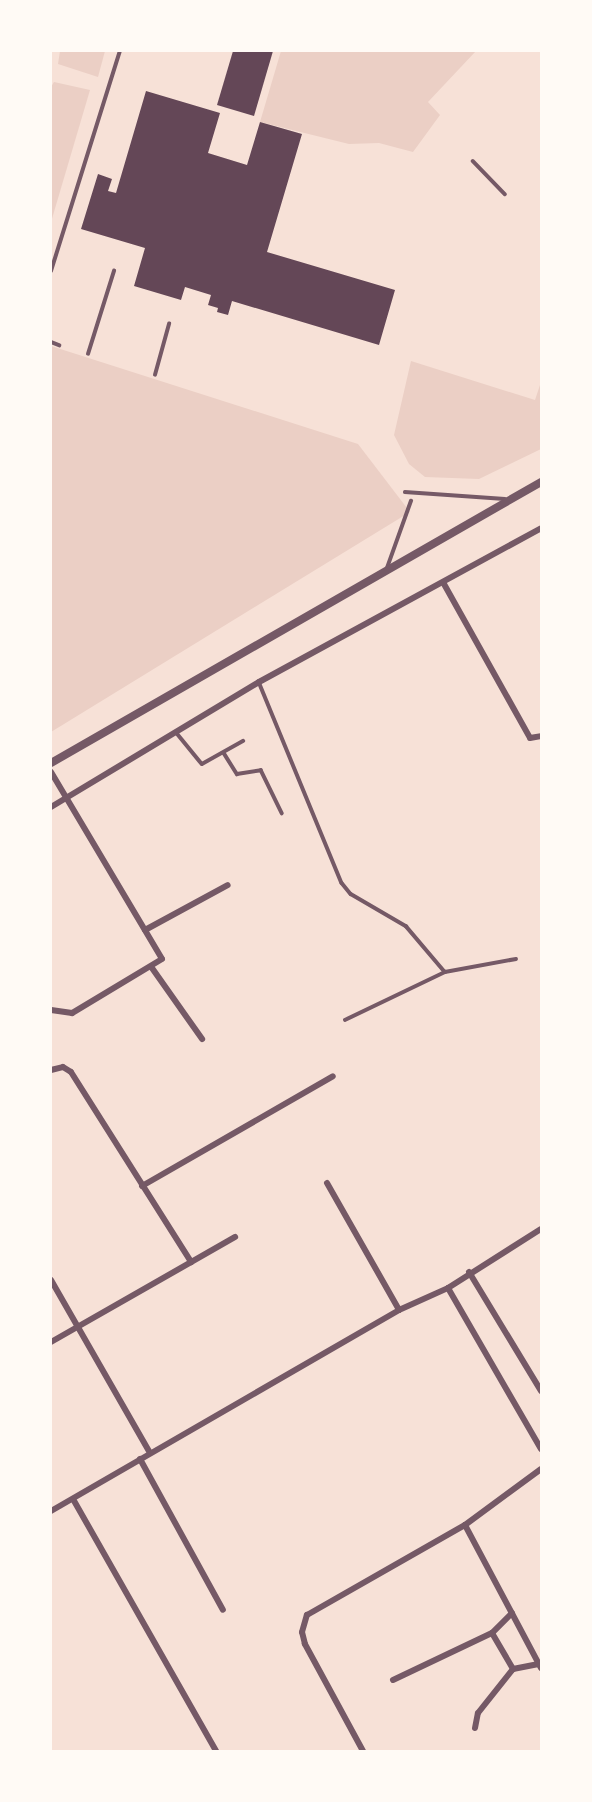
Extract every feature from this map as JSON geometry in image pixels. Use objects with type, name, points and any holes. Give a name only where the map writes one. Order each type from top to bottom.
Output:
[{"type":"street","points":[[51,763],[541,482]]},
{"type":"street","points":[[51,807],[259,682],[444,584],[541,528]]},
{"type":"street","points":[[444,584],[530,738],[541,736]]},
{"type":"street","points":[[51,772],[162,959],[152,968],[72,1013],[51,1010]]},
{"type":"street","points":[[145,930],[228,885]]},
{"type":"street","points":[[152,968],[202,1039]]},
{"type":"street","points":[[51,1070],[63,1067],[71,1072],[191,1262]]},
{"type":"street","points":[[142,1186],[333,1076]]},
{"type":"street","points":[[327,1183],[399,1310]]},
{"type":"street","points":[[51,1511],[399,1310],[448,1288],[469,1272],[541,1229]]},
{"type":"street","points":[[51,1342],[235,1237]]},
{"type":"street","points":[[469,1272],[541,1391]]},
{"type":"street","points":[[51,1280],[149,1453]]},
{"type":"street","points":[[448,1288],[541,1449]]},
{"type":"street","points":[[140,1459],[223,1610]]},
{"type":"street","points":[[363,1751],[305,1644],[302,1632],[307,1615],[465,1525],[531,1479],[541,1469]]},
{"type":"street","points":[[74,1499],[216,1751]]},
{"type":"street","points":[[465,1525],[540,1666],[513,1669],[478,1713],[475,1728]]},
{"type":"street","points":[[393,1680],[492,1633],[512,1613]]},
{"type":"street","points":[[492,1633],[513,1669]]},
{"type":"lane","points":[[51,271],[120,51]]},
{"type":"lane","points":[[473,161],[505,194]]},
{"type":"lane","points":[[88,354],[114,271]]},
{"type":"lane","points":[[155,374],[169,324]]},
{"type":"lane","points":[[51,342],[59,345]]},
{"type":"lane","points":[[405,492],[511,500]]},
{"type":"lane","points":[[386,571],[411,501]]},
{"type":"lane","points":[[259,682],[342,883],[351,894],[406,926],[445,972]]},
{"type":"lane","points":[[176,732],[199,762],[243,741]]},
{"type":"lane","points":[[224,752],[237,775],[261,770],[282,813]]},
{"type":"lane","points":[[345,1020],[445,972],[516,959]]},
{"type":"shaded area","points":[[60,51],[105,51],[98,77],[58,64]]},
{"type":"shaded area","points":[[281,51],[476,51],[428,102],[440,115],[413,152],[379,143],[349,144],[260,122]]},
{"type":"shaded area","points":[[54,82],[90,90],[51,222],[51,87]]},
{"type":"shaded area","points":[[51,346],[358,444],[410,512],[51,732]]},
{"type":"shaded area","points":[[411,361],[535,400],[541,382],[541,449],[479,479],[425,477],[409,464],[394,435]]},
{"type":"building","points":[[233,51],[273,51],[254,116],[217,105]]},
{"type":"building","points":[[146,91],[220,113],[208,153],[247,165],[260,122],[302,134],[267,252],[395,290],[379,345],[232,301],[228,315],[217,312],[218,308],[208,305],[211,295],[185,287],[181,300],[134,286],[145,248],[81,229],[98,174],[112,179],[108,191],[116,193]]}]
